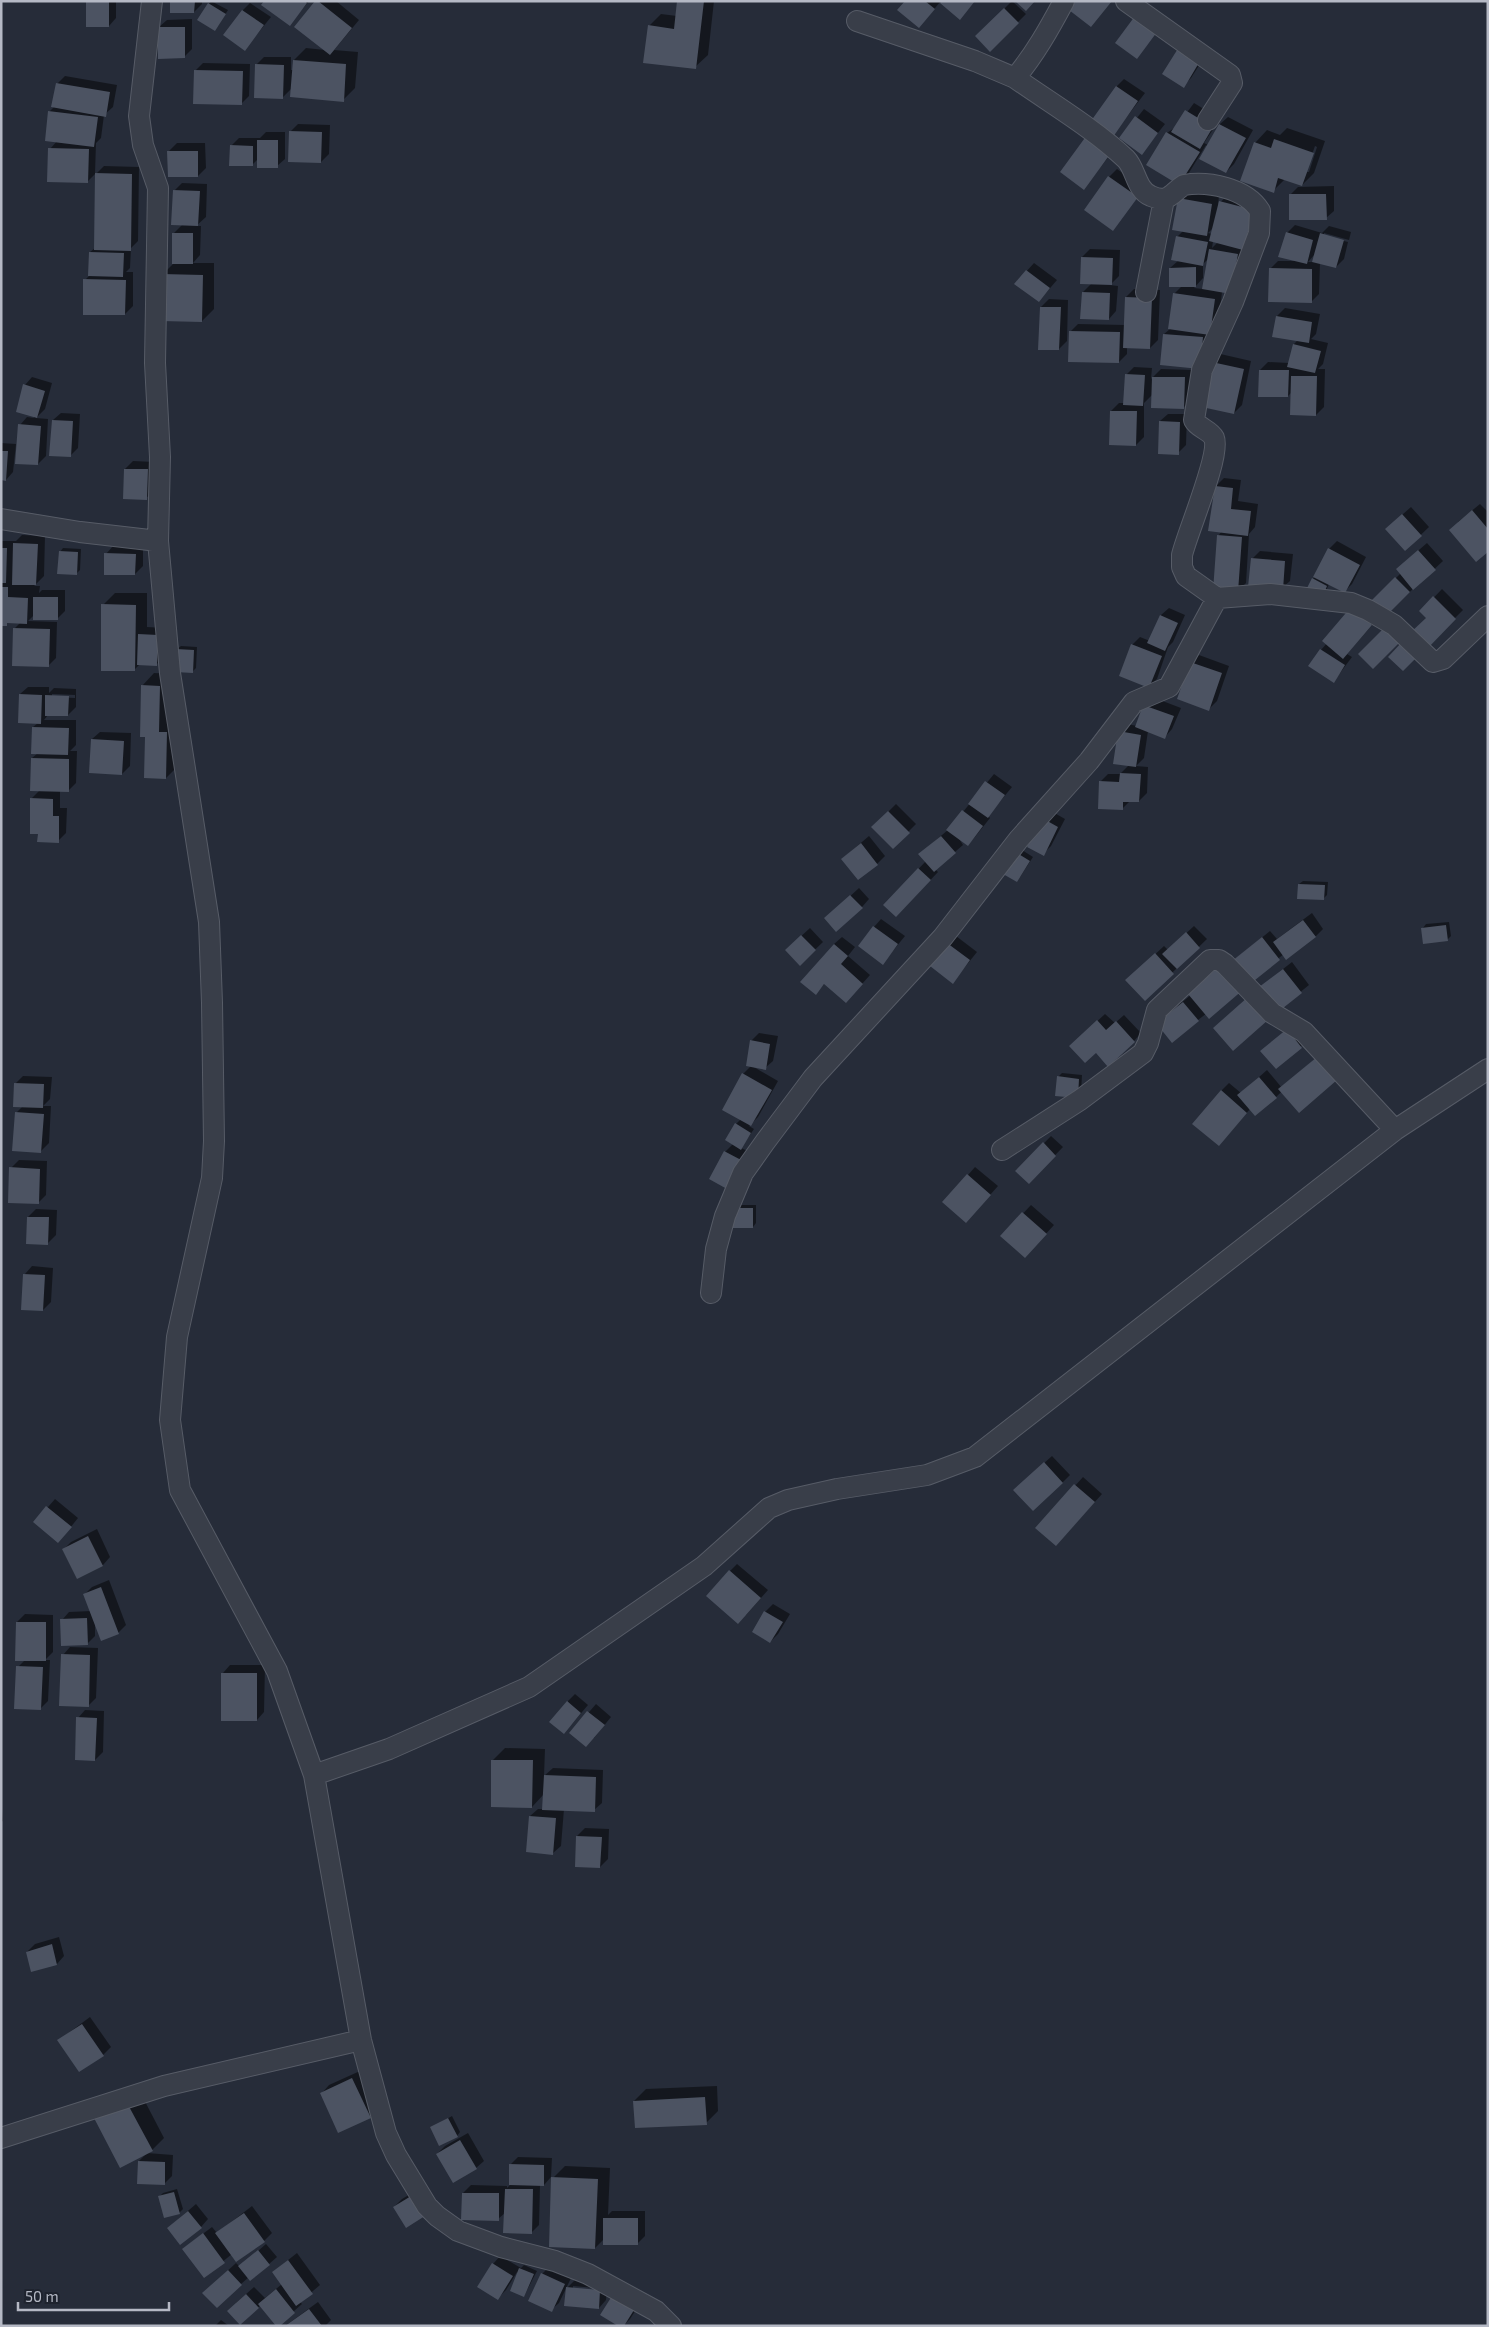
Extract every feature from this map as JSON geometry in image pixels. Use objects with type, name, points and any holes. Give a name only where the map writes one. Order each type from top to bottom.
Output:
[{"type":"street","points":[[152,1],[139,116],[143,145],[158,188],[155,363],[160,456],[158,541],[170,674],[209,922],[212,1003],[214,1141],[212,1178],[177,1337],[170,1420],[180,1490],[277,1671],[314,1775],[361,2040],[386,2133],[396,2155],[427,2206],[437,2216],[458,2231],[477,2240],[555,2261],[588,2274],[656,2311],[671,2326]]},
{"type":"street","points":[[1015,78],[1046,35],[1064,1]]},
{"type":"street","points":[[1126,1],[1230,75],[1232,83],[1208,120]]},
{"type":"street","points":[[857,21],[976,60],[1015,78],[1108,143],[1128,161],[1143,191],[1149,196],[1164,199],[1173,196],[1184,185],[1201,184],[1238,191],[1252,201],[1260,211],[1258,233],[1240,285],[1202,370],[1194,420],[1196,424],[1212,436],[1214,444],[1209,473],[1182,555],[1182,566],[1186,576],[1217,598],[1278,594],[1351,603],[1368,610],[1394,625],[1433,662],[1443,659],[1488,616]]},
{"type":"street","points":[[1146,292],[1164,199]]},
{"type":"street","points":[[1,519],[80,532],[158,541]]},
{"type":"street","points":[[711,1293],[716,1249],[725,1216],[743,1173],[765,1142],[814,1078],[943,937],[1019,839],[1089,761],[1134,702],[1139,698],[1169,687],[1217,598]]},
{"type":"street","points":[[1002,1150],[1080,1100],[1143,1053],[1148,1043],[1157,1010],[1210,960],[1216,959],[1225,964],[1272,1013],[1304,1032],[1395,1130]]},
{"type":"street","points":[[314,1775],[388,1749],[530,1687],[704,1566],[769,1508],[788,1500],[837,1489],[927,1475],[975,1457],[1395,1130],[1488,1069]]},
{"type":"street","points":[[1,2138],[164,2086],[361,2040]]},
{"type":"building","points":[[86,1],[109,1],[109,27],[86,27]]},
{"type":"building","points":[[170,1],[195,1],[194,13],[170,13]]},
{"type":"building","points":[[264,1],[305,1],[307,3],[290,26],[261,5]]},
{"type":"building","points":[[315,1],[318,1],[352,28],[330,55],[294,27]]},
{"type":"building","points":[[677,1],[704,1],[696,69],[643,63],[648,25],[674,29]]},
{"type":"building","points":[[905,1],[925,1],[935,9],[919,28],[897,10]]},
{"type":"building","points":[[942,1],[975,1],[960,20],[940,3]]},
{"type":"building","points":[[1015,1],[1035,1],[1026,11]]},
{"type":"building","points":[[1076,1],[1112,1],[1091,27],[1069,10]]},
{"type":"building","points":[[208,3],[226,14],[215,31],[197,20]]},
{"type":"building","points":[[1004,8],[1019,23],[990,52],[975,36]]},
{"type":"building","points":[[242,10],[264,25],[245,51],[223,35]]},
{"type":"building","points":[[1135,16],[1157,32],[1137,59],[1115,43]]},
{"type":"building","points":[[158,27],[185,27],[185,58],[158,59]]},
{"type":"building","points":[[1179,47],[1200,61],[1184,88],[1162,74]]},
{"type":"building","points":[[293,60],[346,64],[344,102],[290,97]]},
{"type":"building","points":[[255,64],[284,65],[283,99],[254,98]]},
{"type":"building","points":[[194,70],[243,71],[242,105],[193,104]]},
{"type":"building","points":[[56,83],[110,92],[106,117],[51,107]]},
{"type":"building","points":[[1116,86],[1138,101],[1113,137],[1091,121]]},
{"type":"building","points":[[1185,110],[1213,127],[1200,149],[1171,132]]},
{"type":"building","points":[[48,111],[98,117],[94,147],[45,141]]},
{"type":"building","points":[[1135,116],[1158,133],[1142,155],[1119,138]]},
{"type":"building","points":[[1219,124],[1246,138],[1226,173],[1199,159]]},
{"type":"building","points":[[289,131],[322,132],[321,163],[288,162]]},
{"type":"building","points":[[1166,132],[1200,152],[1179,185],[1146,165]]},
{"type":"building","points":[[1087,135],[1111,153],[1084,190],[1060,172]]},
{"type":"building","points":[[1274,139],[1314,153],[1302,186],[1278,178],[1274,193],[1240,181],[1254,142],[1271,148]]},
{"type":"building","points":[[257,140],[278,140],[278,168],[257,168]]},
{"type":"building","points":[[230,145],[253,146],[253,166],[229,166]]},
{"type":"building","points":[[48,148],[89,149],[88,183],[47,182]]},
{"type":"building","points":[[167,151],[198,151],[198,177],[168,177]]},
{"type":"building","points":[[95,173],[132,174],[131,251],[94,250]]},
{"type":"building","points":[[1108,176],[1138,197],[1113,231],[1084,210]]},
{"type":"building","points":[[173,190],[200,191],[198,226],[171,225]]},
{"type":"building","points":[[1289,194],[1326,194],[1327,220],[1289,220]]},
{"type":"building","points":[[1178,198],[1212,204],[1207,236],[1172,230]]},
{"type":"building","points":[[1219,201],[1254,210],[1243,250],[1209,241]]},
{"type":"building","points":[[1286,232],[1313,240],[1307,264],[1278,257]]},
{"type":"building","points":[[172,233],[193,233],[193,264],[172,264]]},
{"type":"building","points":[[1320,233],[1344,240],[1336,268],[1312,262]]},
{"type":"building","points":[[1176,236],[1208,242],[1203,266],[1171,260]]},
{"type":"building","points":[[1209,249],[1238,254],[1231,294],[1202,289]]},
{"type":"building","points":[[89,252],[124,253],[123,277],[88,276]]},
{"type":"building","points":[[1081,257],[1113,258],[1112,285],[1080,284]]},
{"type":"building","points":[[1196,267],[1196,287],[1169,287],[1169,268]]},
{"type":"building","points":[[1269,268],[1312,269],[1312,303],[1268,302]]},
{"type":"building","points":[[1026,270],[1050,288],[1039,302],[1014,284]]},
{"type":"building","points":[[162,274],[203,275],[202,322],[161,321]]},
{"type":"building","points":[[83,279],[126,280],[125,315],[83,315]]},
{"type":"building","points":[[1082,292],[1110,293],[1109,320],[1080,319]]},
{"type":"building","points":[[1173,293],[1215,299],[1210,335],[1168,329]]},
{"type":"building","points":[[1125,297],[1152,298],[1150,349],[1123,348]]},
{"type":"building","points":[[1040,307],[1061,307],[1059,350],[1038,350]]},
{"type":"building","points":[[1276,316],[1312,322],[1309,343],[1272,337]]},
{"type":"building","points":[[1069,331],[1120,332],[1119,363],[1068,362]]},
{"type":"building","points":[[1163,334],[1203,337],[1200,369],[1160,365]]},
{"type":"building","points":[[1293,344],[1321,351],[1315,373],[1287,367]]},
{"type":"building","points":[[1207,361],[1244,369],[1234,414],[1197,406]]},
{"type":"building","points":[[1259,370],[1289,370],[1288,397],[1258,397]]},
{"type":"building","points":[[1125,374],[1145,375],[1143,406],[1123,405]]},
{"type":"building","points":[[1291,376],[1317,376],[1316,416],[1290,415]]},
{"type":"building","points":[[1152,377],[1185,377],[1184,409],[1151,408]]},
{"type":"building","points":[[23,384],[45,391],[37,418],[16,412]]},
{"type":"building","points":[[1110,411],[1137,411],[1136,446],[1109,445]]},
{"type":"building","points":[[52,420],[73,421],[71,457],[49,456]]},
{"type":"building","points":[[1159,421],[1180,422],[1179,455],[1158,454]]},
{"type":"building","points":[[18,424],[41,426],[38,465],[15,464]]},
{"type":"building","points":[[1,451],[8,451],[6,481],[1,480]]},
{"type":"building","points":[[124,469],[148,469],[147,500],[123,499]]},
{"type":"building","points":[[1215,486],[1233,488],[1231,509],[1251,511],[1248,536],[1208,531]]},
{"type":"building","points":[[1472,510],[1488,529],[1488,552],[1476,562],[1449,530]]},
{"type":"building","points":[[1402,514],[1422,536],[1405,551],[1385,529]]},
{"type":"building","points":[[1217,535],[1242,537],[1238,592],[1213,591]]},
{"type":"building","points":[[13,543],[38,544],[36,585],[12,585]]},
{"type":"building","points":[[1,548],[7,548],[6,583],[1,583]]},
{"type":"building","points":[[1328,548],[1360,565],[1345,593],[1313,577]]},
{"type":"building","points":[[1418,550],[1436,570],[1413,590],[1396,569]]},
{"type":"building","points":[[59,551],[78,552],[77,575],[57,574]]},
{"type":"building","points":[[104,553],[136,554],[135,575],[104,575]]},
{"type":"building","points":[[1251,558],[1285,561],[1283,590],[1248,587]]},
{"type":"building","points":[[1395,577],[1410,592],[1385,617],[1370,602]]},
{"type":"building","points":[[1312,578],[1327,586],[1322,598],[1306,590]]},
{"type":"building","points":[[1,587],[8,587],[8,597],[28,598],[27,624],[7,623],[7,626],[1,626]]},
{"type":"building","points":[[1433,596],[1456,619],[1427,649],[1410,633],[1426,618],[1419,611]]},
{"type":"building","points":[[33,597],[58,597],[58,620],[33,620]]},
{"type":"building","points":[[101,604],[136,605],[135,671],[101,671]]},
{"type":"building","points":[[1351,607],[1372,625],[1343,659],[1322,641]]},
{"type":"building","points":[[1160,615],[1178,623],[1165,651],[1147,643]]},
{"type":"building","points":[[1385,627],[1401,641],[1373,669],[1358,654]]},
{"type":"building","points":[[13,628],[50,629],[49,667],[12,666]]},
{"type":"building","points":[[138,634],[158,635],[157,666],[137,665]]},
{"type":"building","points":[[1402,642],[1417,657],[1403,671],[1388,657]]},
{"type":"building","points":[[1131,644],[1162,656],[1149,688],[1119,676]]},
{"type":"building","points":[[176,649],[194,650],[193,673],[175,672]]},
{"type":"building","points":[[1320,649],[1345,665],[1334,683],[1308,666]]},
{"type":"building","points":[[1190,662],[1222,673],[1209,711],[1177,699]]},
{"type":"building","points":[[141,685],[160,686],[159,732],[167,732],[166,779],[144,778],[145,737],[140,737]]},
{"type":"building","points":[[19,694],[42,695],[41,724],[18,723]]},
{"type":"building","points":[[45,695],[69,696],[68,716],[45,716]]},
{"type":"building","points":[[1143,705],[1174,716],[1165,739],[1135,727]]},
{"type":"building","points":[[32,727],[69,728],[68,755],[31,754]]},
{"type":"building","points":[[1118,731],[1141,735],[1136,767],[1113,764]]},
{"type":"building","points":[[91,739],[124,741],[122,775],[89,773]]},
{"type":"building","points":[[31,758],[69,759],[69,792],[30,791]]},
{"type":"building","points":[[1120,773],[1141,774],[1139,802],[1123,802],[1123,810],[1098,809],[1099,781],[1119,782]]},
{"type":"building","points":[[985,781],[1005,795],[988,818],[968,804]]},
{"type":"building","points":[[30,798],[53,799],[53,816],[59,816],[59,843],[37,842],[38,834],[30,834]]},
{"type":"building","points":[[962,810],[983,826],[968,846],[946,830]]},
{"type":"building","points":[[888,811],[910,833],[893,849],[871,827]]},
{"type":"building","points":[[1042,818],[1058,827],[1044,856],[1027,847]]},
{"type":"building","points":[[941,836],[956,853],[934,872],[918,854]]},
{"type":"building","points":[[861,843],[878,865],[858,880],[841,859]]},
{"type":"building","points":[[1017,853],[1030,861],[1017,882],[1003,874]]},
{"type":"building","points":[[918,868],[931,880],[896,917],[883,905]]},
{"type":"building","points":[[1298,884],[1325,885],[1324,900],[1297,899]]},
{"type":"building","points":[[850,895],[863,908],[836,932],[824,918]]},
{"type":"building","points":[[1303,920],[1316,937],[1286,960],[1273,942]]},
{"type":"building","points":[[1446,925],[1448,941],[1423,944],[1421,928]]},
{"type":"building","points":[[873,926],[898,944],[883,965],[858,946]]},
{"type":"building","points":[[1186,932],[1200,948],[1177,969],[1162,954]]},
{"type":"building","points":[[801,935],[816,950],[800,966],[785,950]]},
{"type":"building","points":[[1262,937],[1280,960],[1250,984],[1232,961]]},
{"type":"building","points":[[947,943],[970,960],[953,984],[930,966]]},
{"type":"building","points":[[834,944],[848,956],[841,964],[863,984],[846,1003],[824,984],[816,995],[800,982]]},
{"type":"building","points":[[1155,953],[1174,974],[1145,1001],[1125,980]]},
{"type":"building","points":[[1222,964],[1244,989],[1209,1019],[1188,994]]},
{"type":"building","points":[[1283,969],[1302,993],[1278,1012],[1259,987]]},
{"type":"building","points":[[1248,997],[1268,1020],[1233,1051],[1213,1028]]},
{"type":"building","points":[[1183,1002],[1199,1021],[1172,1043],[1156,1023]]},
{"type":"building","points":[[1097,1020],[1106,1030],[1116,1021],[1135,1042],[1108,1067],[1096,1053],[1085,1063],[1069,1046]]},
{"type":"building","points":[[1287,1029],[1302,1048],[1276,1069],[1260,1051]]},
{"type":"building","points":[[750,1040],[770,1044],[766,1070],[746,1066]]},
{"type":"building","points":[[1317,1057],[1337,1080],[1299,1113],[1278,1089]]},
{"type":"building","points":[[742,1073],[772,1090],[751,1126],[722,1110]]},
{"type":"building","points":[[1057,1076],[1079,1079],[1078,1098],[1055,1096]]},
{"type":"building","points":[[1259,1077],[1277,1098],[1255,1116],[1237,1095]]},
{"type":"building","points":[[14,1083],[44,1084],[43,1108],[13,1107]]},
{"type":"building","points":[[1221,1090],[1247,1113],[1219,1146],[1192,1124]]},
{"type":"building","points":[[15,1112],[44,1114],[41,1153],[12,1151]]},
{"type":"building","points":[[735,1123],[751,1133],[741,1150],[725,1140]]},
{"type":"building","points":[[1043,1142],[1056,1156],[1029,1184],[1015,1171]]},
{"type":"building","points":[[724,1151],[743,1161],[727,1189],[709,1179]]},
{"type":"building","points":[[9,1167],[40,1169],[39,1204],[8,1203]]},
{"type":"building","points":[[967,1174],[991,1195],[966,1223],[942,1202]]},
{"type":"building","points":[[732,1208],[753,1208],[753,1228],[731,1228]]},
{"type":"building","points":[[1022,1212],[1047,1234],[1025,1258],[1000,1236]]},
{"type":"building","points":[[27,1217],[49,1217],[48,1245],[26,1244]]},
{"type":"building","points":[[23,1274],[45,1275],[43,1311],[21,1310]]},
{"type":"building","points":[[1044,1462],[1063,1483],[1033,1511],[1013,1490]]},
{"type":"building","points":[[1074,1484],[1095,1502],[1056,1546],[1035,1528]]},
{"type":"building","points":[[46,1506],[72,1527],[58,1543],[33,1522]]},
{"type":"building","points":[[88,1536],[103,1566],[77,1579],[62,1549]]},
{"type":"building","points":[[729,1570],[761,1598],[738,1624],[706,1596]]},
{"type":"building","points":[[101,1587],[119,1634],[101,1641],[83,1594]]},
{"type":"building","points":[[764,1611],[783,1622],[770,1643],[752,1632]]},
{"type":"building","points":[[87,1618],[88,1645],[61,1646],[60,1619]]},
{"type":"building","points":[[16,1622],[46,1622],[46,1661],[15,1661]]},
{"type":"building","points":[[61,1654],[90,1655],[89,1707],[59,1706]]},
{"type":"building","points":[[16,1666],[43,1667],[41,1710],[14,1709]]},
{"type":"building","points":[[221,1673],[257,1673],[257,1721],[221,1721]]},
{"type":"building","points":[[567,1701],[581,1713],[564,1734],[549,1722]]},
{"type":"building","points":[[587,1711],[605,1725],[586,1747],[569,1733]]},
{"type":"building","points":[[76,1717],[97,1718],[95,1761],[75,1760]]},
{"type":"building","points":[[491,1760],[533,1760],[532,1808],[491,1807]]},
{"type":"building","points":[[544,1775],[596,1777],[595,1812],[542,1810]]},
{"type":"building","points":[[529,1816],[556,1818],[553,1855],[526,1852]]},
{"type":"building","points":[[576,1836],[602,1837],[600,1868],[575,1867]]},
{"type":"building","points":[[52,1944],[57,1965],[31,1972],[26,1952]]},
{"type":"building","points":[[82,2024],[104,2056],[79,2072],[57,2040]]},
{"type":"building","points":[[352,2078],[371,2118],[338,2133],[320,2093]]},
{"type":"building","points":[[705,2097],[707,2125],[635,2128],[633,2101]]},
{"type":"building","points":[[126,2101],[153,2151],[120,2168],[94,2118]]},
{"type":"building","points":[[448,2118],[458,2137],[439,2146],[430,2127]]},
{"type":"building","points":[[460,2140],[477,2169],[453,2183],[436,2154]]},
{"type":"building","points":[[138,2161],[165,2162],[165,2185],[137,2184]]},
{"type":"building","points":[[509,2164],[544,2165],[544,2186],[509,2185]]},
{"type":"building","points":[[551,2177],[598,2179],[595,2249],[549,2247]]},
{"type":"building","points":[[505,2189],[533,2189],[532,2234],[503,2233]]},
{"type":"building","points":[[174,2192],[180,2214],[164,2218],[158,2196]]},
{"type":"building","points":[[416,2193],[428,2214],[406,2228],[393,2207]]},
{"type":"building","points":[[462,2193],[499,2193],[499,2221],[461,2220]]},
{"type":"building","points":[[188,2211],[202,2228],[180,2245],[167,2228]]},
{"type":"building","points":[[244,2213],[265,2242],[236,2262],[215,2233]]},
{"type":"building","points":[[603,2218],[638,2218],[638,2245],[603,2245]]},
{"type":"building","points":[[203,2233],[225,2263],[204,2278],[182,2249]]},
{"type":"building","points":[[258,2250],[270,2265],[250,2281],[238,2266]]},
{"type":"building","points":[[288,2260],[313,2294],[296,2306],[272,2272]]},
{"type":"building","points":[[492,2263],[513,2276],[498,2300],[477,2287]]},
{"type":"building","points":[[519,2268],[534,2274],[524,2297],[510,2291]]},
{"type":"building","points":[[228,2270],[242,2285],[217,2308],[202,2293]]},
{"type":"building","points":[[541,2273],[565,2284],[552,2312],[528,2301]]},
{"type":"building","points":[[566,2287],[600,2290],[599,2309],[564,2306]]},
{"type":"building","points":[[276,2289],[295,2313],[280,2326],[276,2326],[258,2304]]},
{"type":"building","points":[[246,2294],[259,2308],[240,2325],[227,2311]]},
{"type":"building","points":[[612,2296],[634,2310],[624,2326],[618,2326],[600,2315]]},
{"type":"building","points":[[309,2309],[322,2326],[285,2326]]}]
